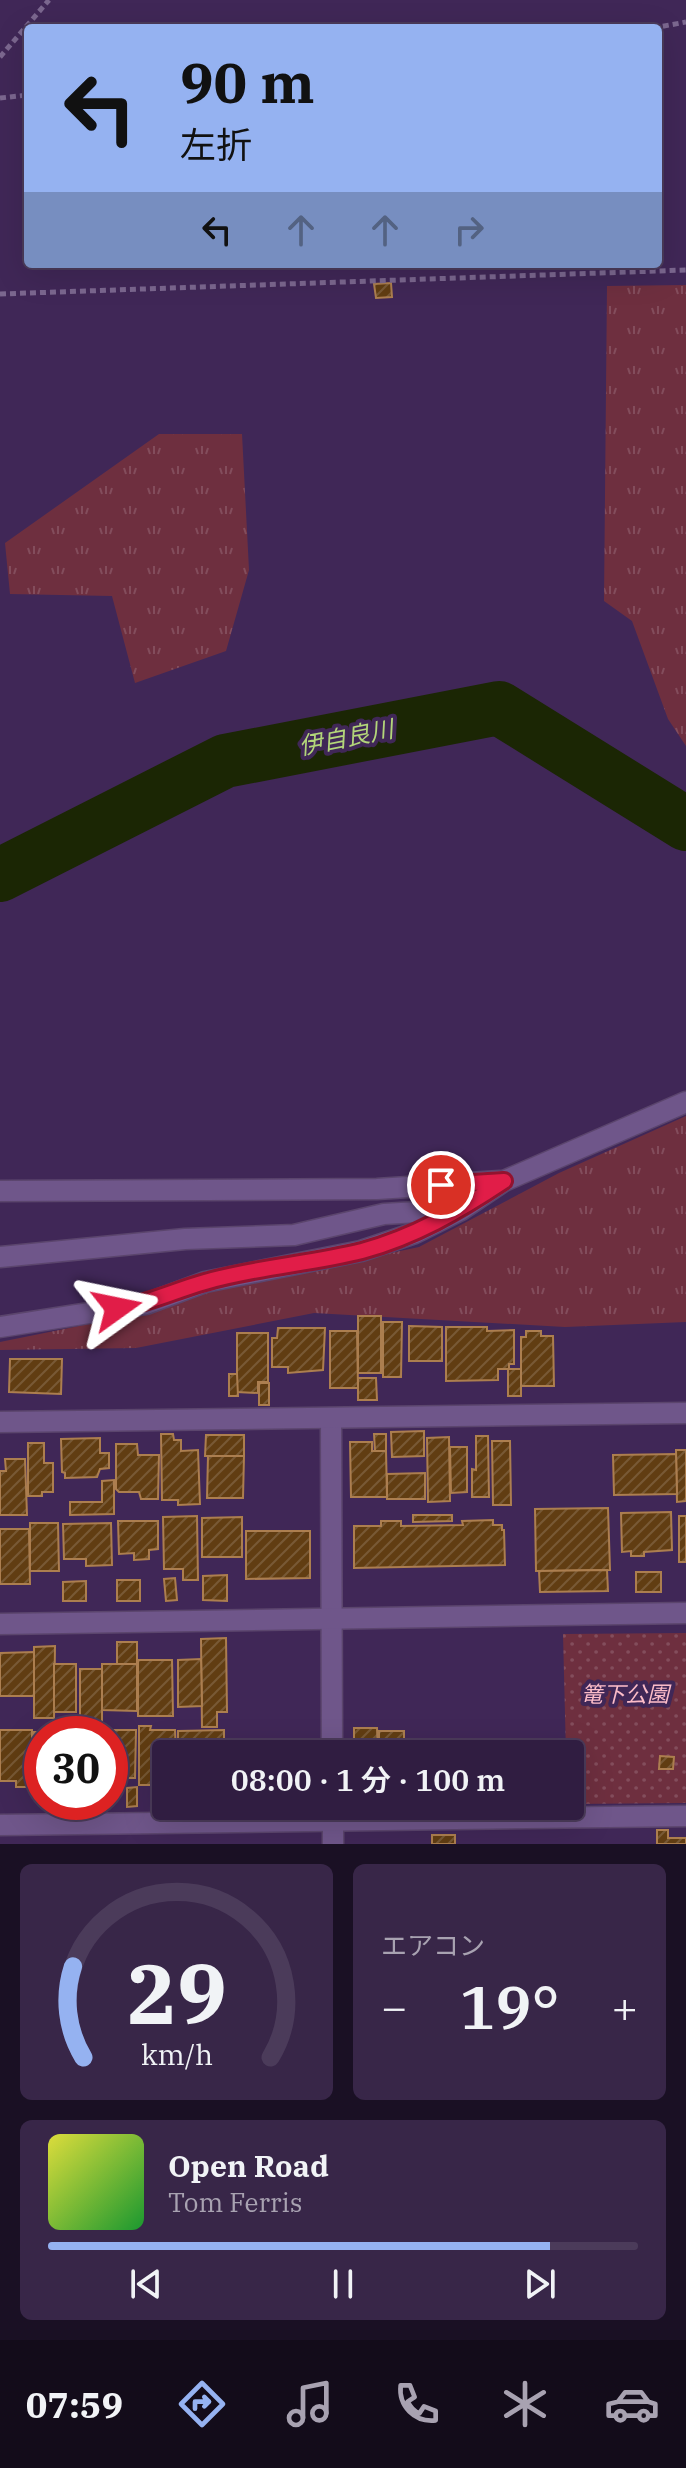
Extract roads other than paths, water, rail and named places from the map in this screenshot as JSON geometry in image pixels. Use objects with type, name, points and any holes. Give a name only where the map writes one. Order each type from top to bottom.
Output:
[{"type":"street","points":[[0,1327],[146,1304],[205,1282],[361,1251],[415,1233],[461,1210],[504,1181],[686,1102]]},
{"type":"street","points":[[0,1191],[377,1189],[504,1181]]},
{"type":"street","points":[[0,1257],[185,1239],[294,1235],[384,1214],[461,1210]]},
{"type":"street","points":[[0,1422],[686,1413]]},
{"type":"street","points":[[331,1420],[332,1740]]},
{"type":"street","points":[[0,1624],[686,1613]]},
{"type":"street","points":[[584,1815],[686,1816]]},
{"type":"street","points":[[0,1825],[152,1820]]},
{"type":"street","points":[[333,1820],[333,1844]]},
{"type":"waterway","name":"伊自良川","points":[[0,875],[225,761],[499,708],[686,824]]},
{"type":"park label","name":"篭下公園","points":[[625,1694]]}]
